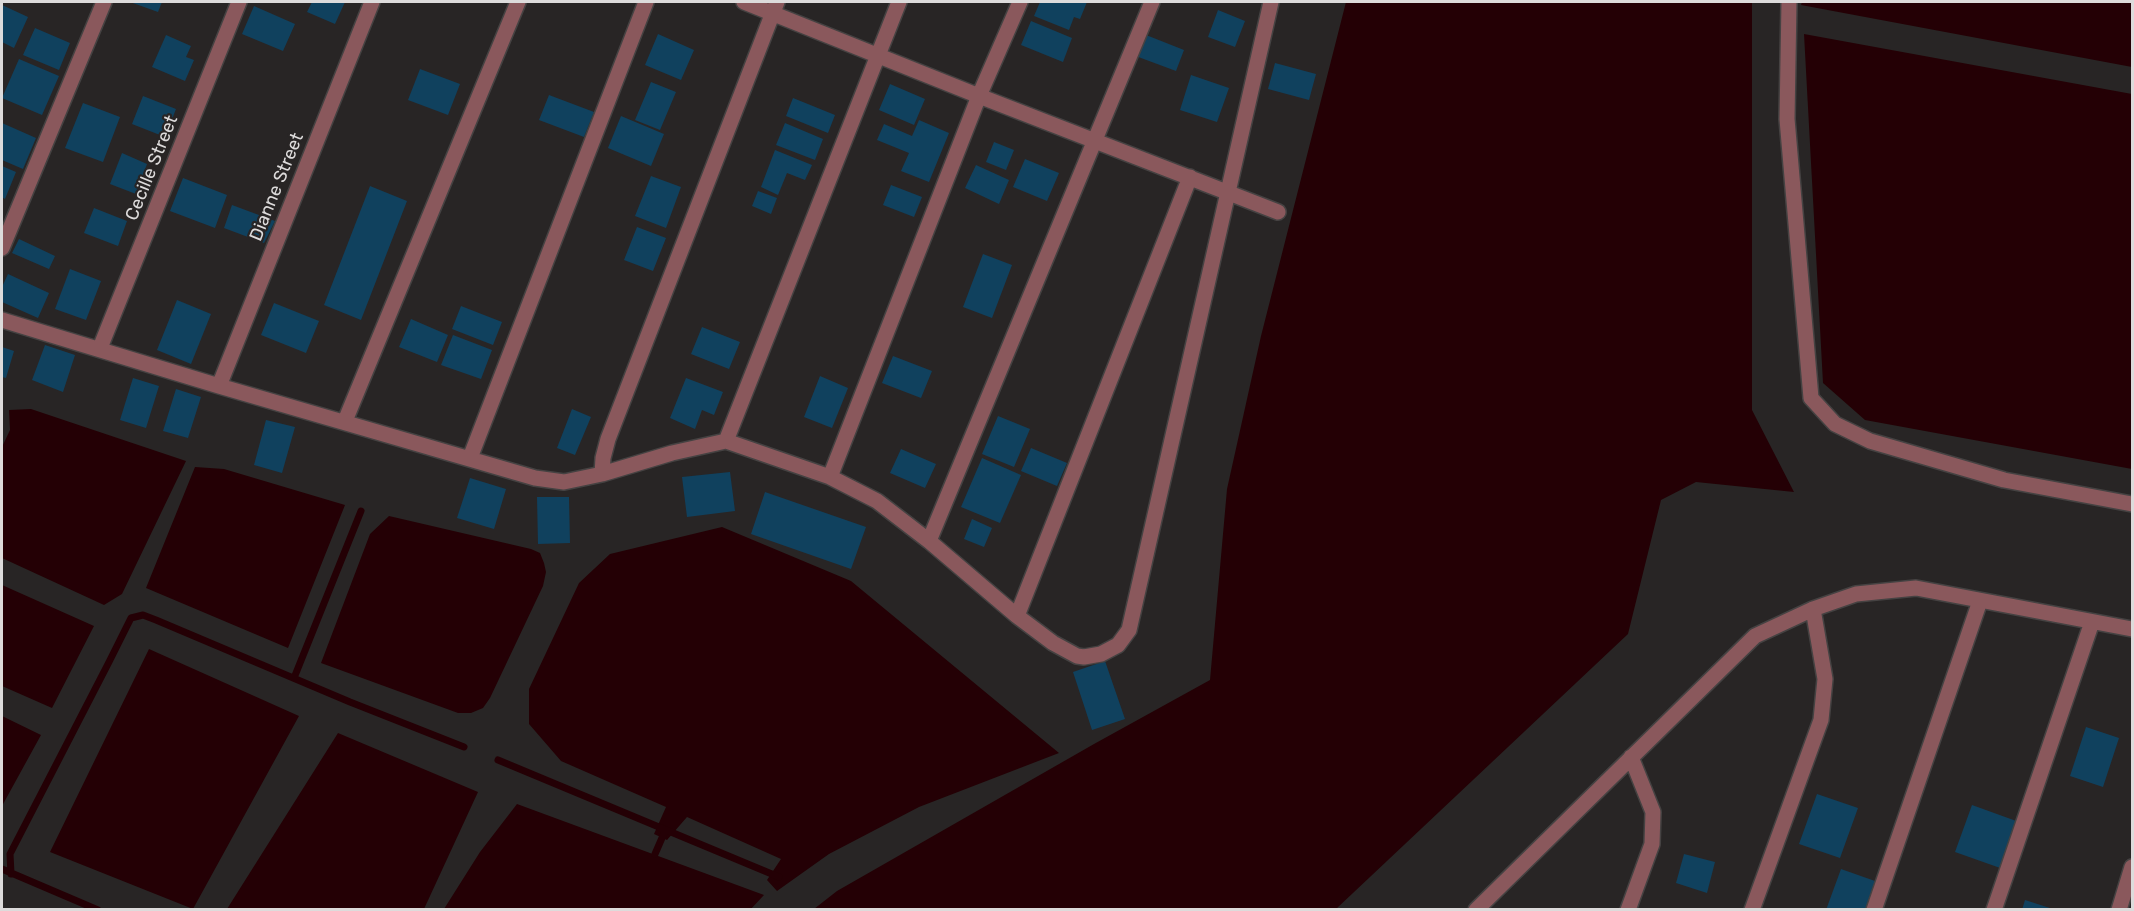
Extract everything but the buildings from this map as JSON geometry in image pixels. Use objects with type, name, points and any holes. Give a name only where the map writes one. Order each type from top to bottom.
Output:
[{"type":"street","points":[[2,248],[104,2]]},
{"type":"street","name":"Cecille Street","points":[[100,348],[239,2]]},
{"type":"street","name":"Dianne Street","points":[[219,386],[372,2]]},
{"type":"street","points":[[345,421],[518,2]]},
{"type":"street","points":[[470,458],[646,2]]},
{"type":"street","points":[[744,2],[774,7],[877,54],[979,96],[1278,212]]},
{"type":"street","points":[[726,441],[899,2]]},
{"type":"street","points":[[830,477],[979,96],[1020,2]]},
{"type":"street","points":[[930,541],[1152,2]]},
{"type":"street","points":[[2,320],[535,478],[564,482],[726,441],[830,477],[877,501],[930,541],[1017,616],[1053,643],[1077,656],[1101,654],[1118,645],[1125,638],[1131,620],[1271,2]]},
{"type":"street","points":[[1789,2],[1787,119],[1811,398],[1835,424],[1870,441],[2004,480],[2133,504]]},
{"type":"street","points":[[602,474],[608,439],[774,7]]},
{"type":"street","points":[[1017,616],[1191,177]]},
{"type":"street","points":[[1476,909],[1755,636],[1814,609],[1856,594],[1916,588],[2133,629]]},
{"type":"street","points":[[1874,909],[1980,601]]},
{"type":"street","points":[[1752,909],[1821,720],[1825,679],[1814,609]]},
{"type":"street","points":[[1994,909],[2092,622]]},
{"type":"street","points":[[1628,909],[1652,844],[1653,812],[1631,757]]},
{"type":"street","points":[[2119,909],[2133,867]]},
{"type":"shaded area","points":[[1346,2],[1752,2],[1752,410],[1794,492],[1696,482],[1661,500],[1628,634],[1336,909],[814,909],[837,891],[1210,680],[1227,489],[1261,336]]},
{"type":"shaded area","points":[[1802,2],[2132,2],[2132,67],[1801,5]]},
{"type":"shaded area","points":[[1804,34],[2132,94],[2132,469],[1865,420],[1823,383]]},
{"type":"shaded area","points":[[31,409],[186,461],[122,594],[104,605],[2,558],[2,447],[10,430],[9,410]]},
{"type":"shaded area","points":[[195,467],[224,469],[345,505],[288,648],[146,588]]},
{"type":"shaded area","points":[[389,516],[540,553],[546,572],[543,586],[490,698],[483,708],[471,713],[458,713],[321,663],[370,534]]},
{"type":"shaded area","points":[[722,527],[851,581],[1059,753],[919,807],[829,854],[777,891],[767,880],[781,859],[687,817],[667,840],[654,834],[666,807],[561,761],[529,724],[529,689],[579,583],[610,554]]},
{"type":"shaded area","points":[[2,585],[94,626],[52,708],[2,686]]},
{"type":"shaded area","points":[[149,649],[299,716],[193,909],[50,852]]},
{"type":"shaded area","points":[[2,716],[41,735],[2,806]]},
{"type":"shaded area","points":[[338,733],[478,792],[424,909],[227,909]]},
{"type":"shaded area","points":[[517,804],[764,895],[750,910],[444,909],[480,852]]},
{"type":"waterway","points":[[294,678],[361,511]]},
{"type":"waterway","points":[[11,874],[10,854],[131,618],[143,615],[156,620],[350,702],[464,747]]},
{"type":"waterway","points":[[498,760],[779,877]]},
{"type":"waterway","points":[[655,854],[665,831]]},
{"type":"waterway","points":[[2,869],[98,910]]}]
